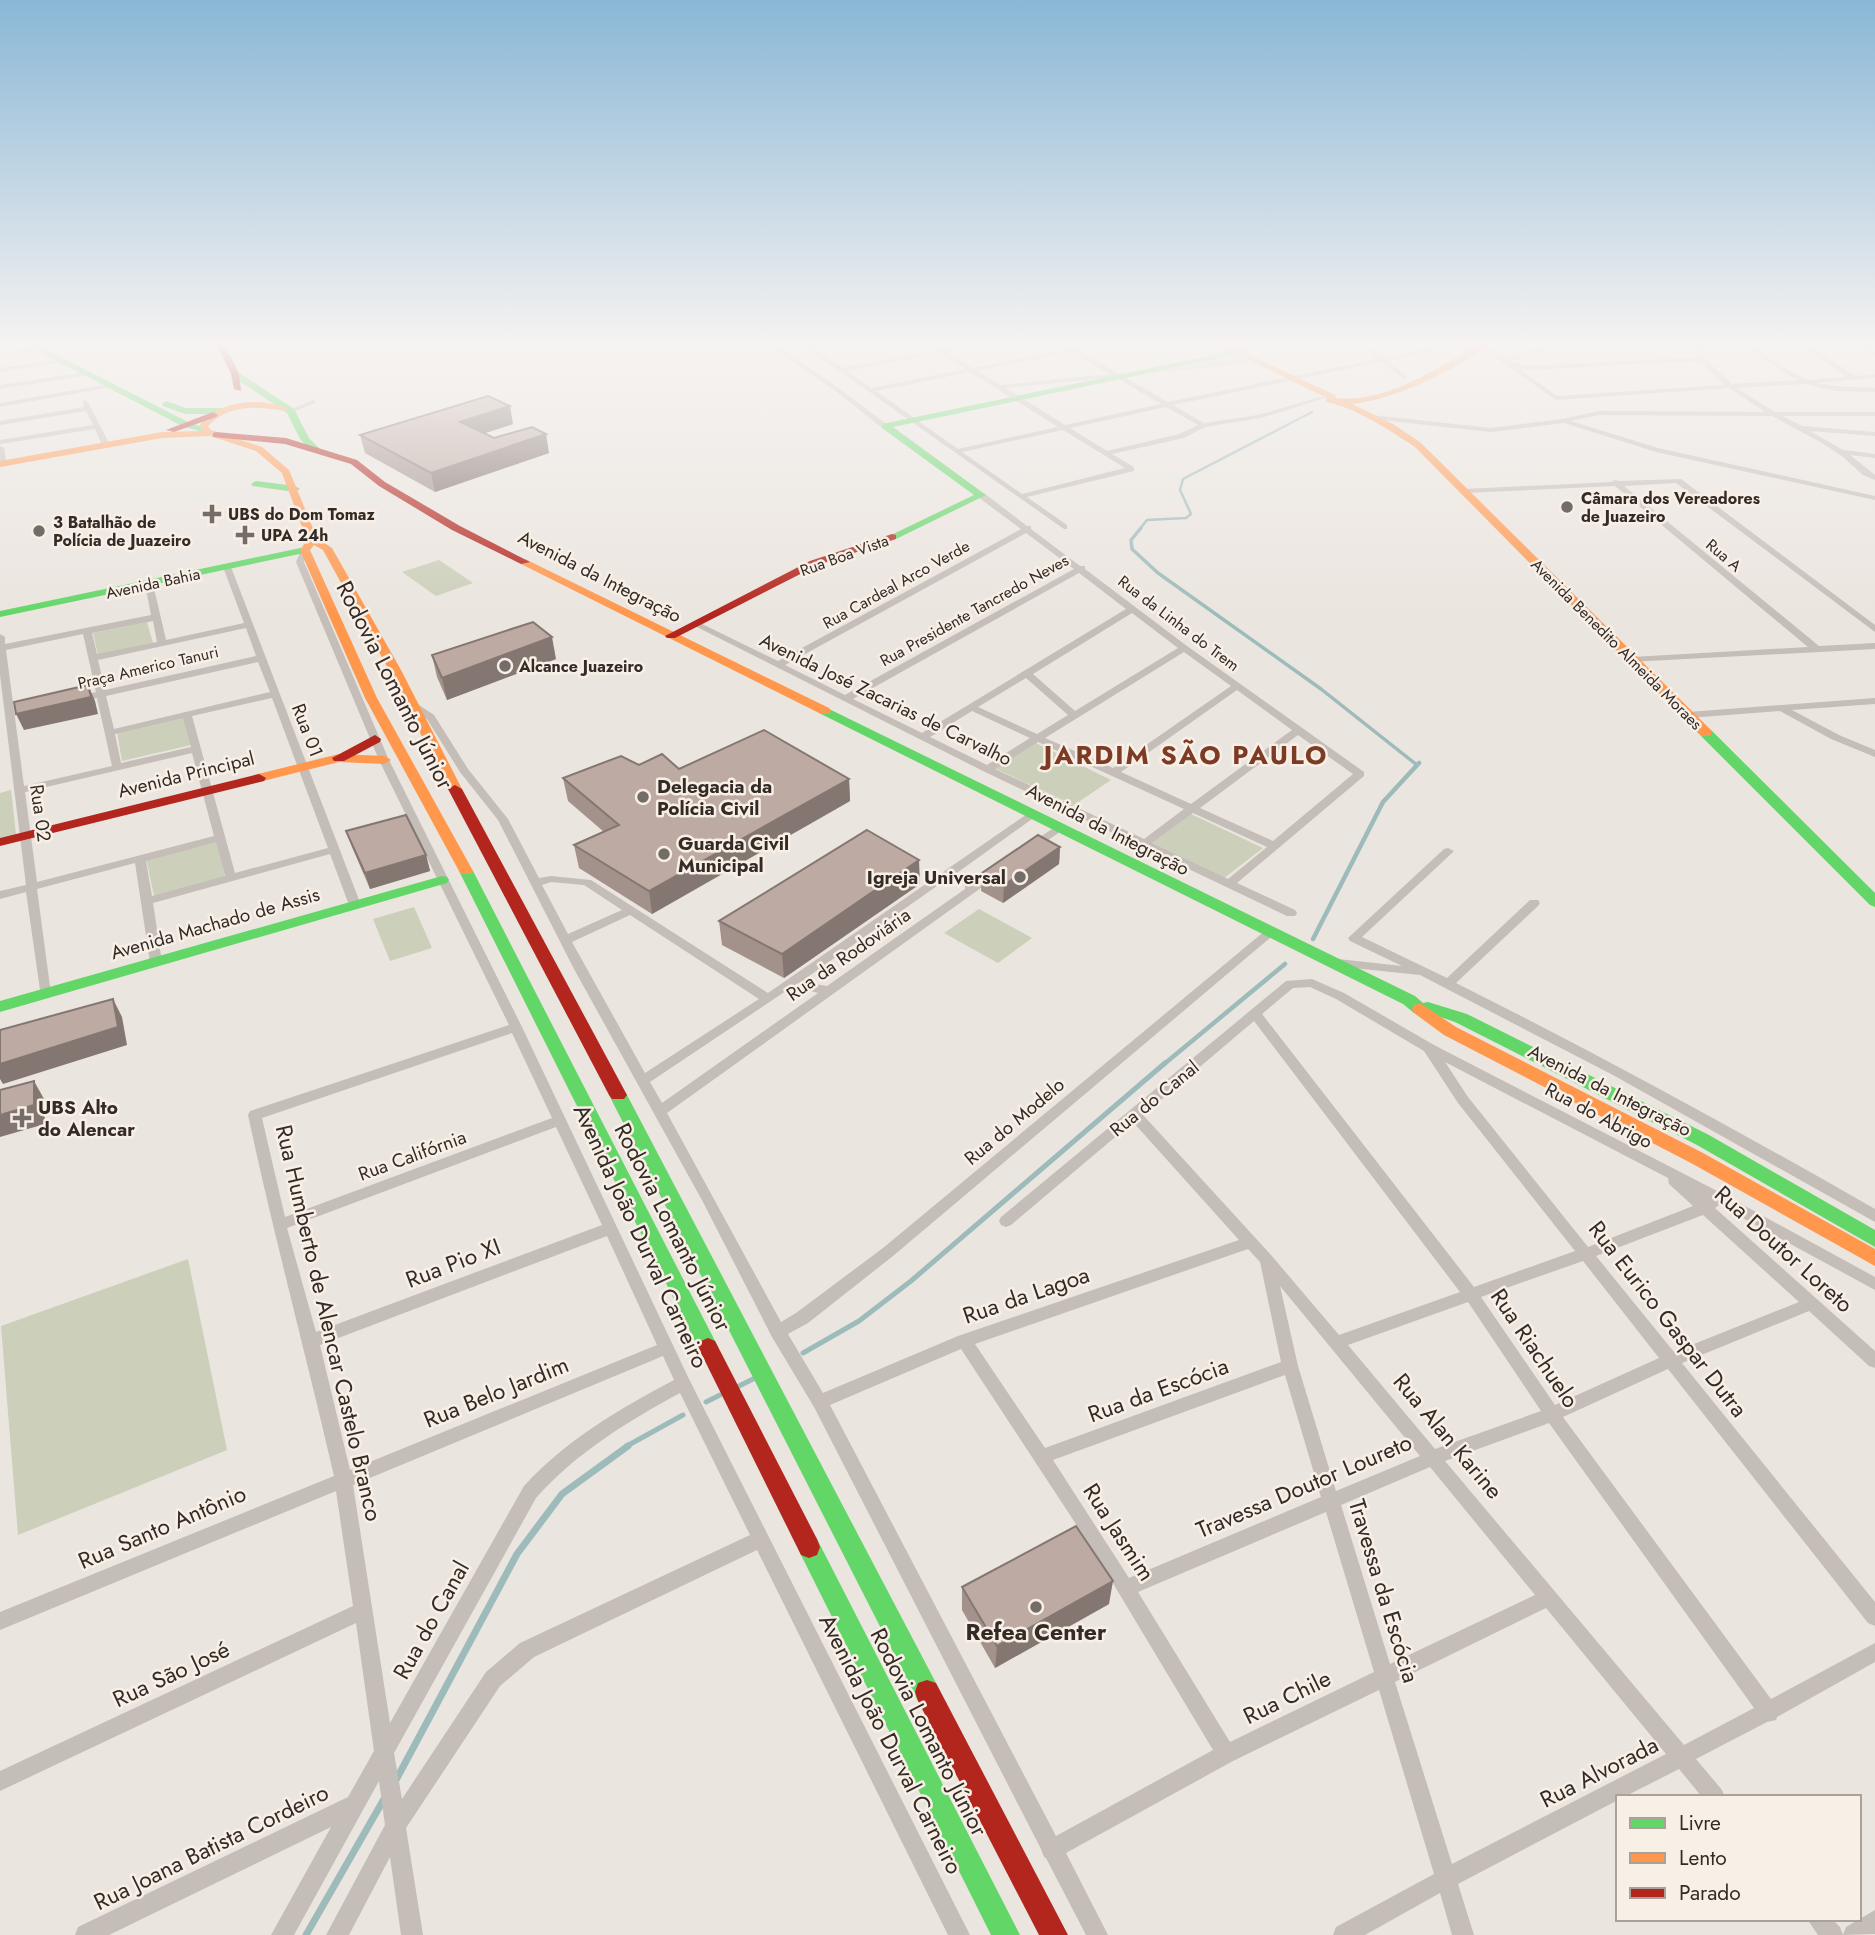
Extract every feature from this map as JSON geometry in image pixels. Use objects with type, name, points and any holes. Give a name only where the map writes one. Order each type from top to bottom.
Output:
[{"type":"main road","points":[[236,434],[249,434]]},
{"type":"main road","points":[[236,434],[280,467]]},
{"type":"main road","points":[[289,434],[280,467],[255,481],[295,489]]},
{"type":"main road","points":[[304,434],[316,450]]},
{"type":"main road","points":[[897,434],[985,494]]},
{"type":"main road","name":"Avenida Benedito Almeida Moraes","points":[[1403,434],[1411,439],[1464,491],[1872,896]]},
{"type":"main road","points":[[1,459],[162,435]]},
{"type":"main road","name":"Avenida da Integração","points":[[239,436],[286,441],[354,461],[382,484],[442,521],[1409,1000],[1450,1031],[1697,1158],[1875,1258]]},
{"type":"main road","name":"Rodovia Lomanto Júnior","points":[[280,467],[295,489],[309,545],[370,698],[453,845],[1006,1935]]},
{"type":"main road","name":"Rua Boa Vista","points":[[671,636],[814,563],[905,533],[985,494]]},
{"type":"main road","name":"Rodovia Lomanto Júnior","points":[[309,545],[327,548],[413,704],[455,789],[752,1347],[778,1404],[1054,1935]]},
{"type":"main road","name":"Avenida Bahia","points":[[0,614],[277,556],[309,545]]},
{"type":"main road","points":[[339,758],[375,739]]},
{"type":"main road","name":"Avenida Principal","points":[[0,842],[339,758],[384,760]]},
{"type":"main road","points":[[407,803],[442,827]]},
{"type":"main road","name":"Avenida Machado de Assis","points":[[0,1007],[442,880]]},
{"type":"main road","points":[[1409,1000],[1461,1018],[1690,1134],[1875,1239]]},
{"type":"street","points":[[0,442],[49,434]]},
{"type":"street","points":[[99,434],[106,445]]},
{"type":"street","points":[[933,434],[1064,527]]},
{"type":"street","points":[[957,451],[1032,434]]},
{"type":"street","points":[[1023,496],[1126,472],[1130,468],[1077,434]]},
{"type":"street","points":[[1107,453],[1184,434]]},
{"type":"street","points":[[1606,434],[1656,450],[1875,498]]},
{"type":"street","points":[[1810,434],[1841,452],[1875,478]]},
{"type":"street","points":[[1841,452],[1875,456]]},
{"type":"street","points":[[1464,491],[1673,479],[1688,487],[1875,629]]},
{"type":"street","name":"Rua A","points":[[1615,482],[1816,649]]},
{"type":"street","points":[[1000,491],[1011,488]]},
{"type":"street","name":"Rua da Linha do Trem","points":[[985,494],[1184,648],[1360,774],[1274,846]]},
{"type":"street","name":"Rua Cardeal Arco Verde","points":[[778,665],[1028,528]]},
{"type":"street","name":"Avenida João Durval Carneiro","points":[[309,545],[300,562],[384,760],[516,1027],[683,1383],[959,1935]]},
{"type":"street","name":"Rua 01","points":[[227,567],[355,905]]},
{"type":"street","name":"Rua Presidente Tancredo Neves","points":[[845,699],[1082,568]]},
{"type":"street","points":[[149,584],[162,643]]},
{"type":"street","points":[[923,737],[1133,608]]},
{"type":"street","points":[[1,648],[157,617]]},
{"type":"street","name":"Avenida José Zacarias de Carvalho","points":[[695,624],[987,769],[1291,913]]},
{"type":"street","points":[[92,658],[249,625]]},
{"type":"street","points":[[88,631],[99,694],[117,767]]},
{"type":"street","name":"Rua 02","points":[[0,637],[5,716],[27,835],[45,995]]},
{"type":"street","points":[[1632,660],[1875,646]]},
{"type":"street","points":[[987,769],[1184,648]]},
{"type":"street","name":"Praça Americo Tanuri","points":[[73,700],[261,658]]},
{"type":"street","points":[[1026,673],[1074,715]]},
{"type":"street","points":[[1113,773],[1237,686]]},
{"type":"street","points":[[108,733],[275,694]]},
{"type":"street","points":[[1688,715],[1875,701]]},
{"type":"street","points":[[413,704],[431,717],[464,770],[503,820],[565,940],[644,1080],[778,1332],[820,1402],[1097,1935]]},
{"type":"street","points":[[970,707],[1274,846],[1229,884]]},
{"type":"street","points":[[1780,708],[1875,754]]},
{"type":"street","points":[[5,716],[22,712]]},
{"type":"street","points":[[187,715],[231,878]]},
{"type":"street","points":[[1144,844],[1297,730]]},
{"type":"street","points":[[20,790],[196,749]]},
{"type":"street","name":"Rua da Rodoviária","points":[[644,1080],[1034,814]]},
{"type":"street","points":[[1015,859],[1060,827]]},
{"type":"street","points":[[0,895],[220,838]]},
{"type":"street","points":[[147,901],[334,850]]},
{"type":"street","points":[[1448,851],[1354,938],[1449,983],[1700,1114],[1875,1216]]},
{"type":"street","points":[[140,859],[156,962]]},
{"type":"street","name":"Rua da Rodoviária","points":[[659,1112],[1004,867]]},
{"type":"street","points":[[941,878],[962,877],[971,885],[970,891]]},
{"type":"street","points":[[535,883],[551,879],[587,882],[766,998]]},
{"type":"street","points":[[1449,983],[1534,902]]},
{"type":"street","points":[[565,940],[629,911]]},
{"type":"street","name":"Rua do Modelo","points":[[778,1332],[802,1318],[888,1252],[1270,933]]},
{"type":"street","points":[[1328,962],[1428,973]]},
{"type":"street","points":[[802,973],[803,981],[811,986],[829,990]]},
{"type":"street","name":"Rua do Canal","points":[[1006,1221],[1290,984],[1305,982]]},
{"type":"street","name":"Rua do Abrigo","points":[[1305,982],[1340,996],[1429,1048],[1718,1198],[1875,1284]]},
{"type":"street","name":"Rua Riachuelo","points":[[1256,1015],[1470,1293],[1552,1414],[1769,1713]]},
{"type":"street","points":[[276,1108],[516,1027]]},
{"type":"street","name":"Rua Eurico Gaspar Dutra","points":[[1429,1048],[1463,1100],[1588,1253],[1875,1616]]},
{"type":"street","name":"Rua Humberto de Alencar Castelo Branco","points":[[276,1108],[255,1115],[279,1224],[312,1341],[343,1478],[385,1764]]},
{"type":"street","name":"Rua Alan Karine","points":[[1134,1114],[1266,1259],[1713,1795]]},
{"type":"street","name":"Rua Califórnia","points":[[279,1224],[559,1121]]},
{"type":"street","name":"Rua Doutor Loreto","points":[[1664,1170],[1875,1361]]},
{"type":"street","points":[[1335,1343],[1588,1253],[1704,1208],[1718,1198]]},
{"type":"street","name":"Rua Pio XI","points":[[312,1341],[611,1228]]},
{"type":"street","name":"Rua da Lagoa","points":[[820,1402],[964,1340],[1250,1242]]},
{"type":"street","name":"Travessa da Escócia","points":[[1266,1259],[1290,1366],[1448,1876],[1463,1935]]},
{"type":"street","name":"Travessa Doutor Loureto","points":[[1126,1588],[1433,1458],[1552,1414],[1672,1360],[1812,1303]]},
{"type":"street","name":"Rua Jasmim","points":[[964,1340],[1126,1588],[1226,1754]]},
{"type":"street","name":"Rua Belo Jardim","points":[[343,1478],[666,1348]]},
{"type":"street","name":"Rua da Escócia","points":[[1041,1457],[1290,1366]]},
{"type":"street","name":"Rua do Canal","points":[[282,1935],[357,1803],[385,1764],[510,1525],[540,1479],[579,1449],[683,1383]]},
{"type":"street","name":"Rua Santo Antônio","points":[[0,1621],[343,1478]]},
{"type":"street","points":[[337,1935],[395,1819],[493,1679],[527,1650],[761,1539]]},
{"type":"street","name":"Rua Chile","points":[[1051,1850],[1226,1754],[1549,1597]]},
{"type":"street","name":"Rua São José","points":[[0,1781],[364,1611]]},
{"type":"street","name":"Rua Alvorada","points":[[1344,1935],[1448,1876],[1769,1713],[1875,1652]]},
{"type":"street","points":[[385,1764],[412,1935]]},
{"type":"street","name":"Rua Joana Batista Cordeiro","points":[[86,1935],[357,1803]]},
{"type":"street","points":[[1820,1921],[1832,1935]]},
{"type":"street","points":[[1854,1935],[1875,1921]]},
{"type":"green space","points":[[439,560],[473,583],[436,596],[402,572]]},
{"type":"green space","points":[[147,622],[153,643],[98,655],[93,633]]},
{"type":"green space","points":[[183,717],[191,745],[122,761],[117,732]]},
{"type":"green space","points":[[1034,742],[1111,780],[1074,805],[994,768]]},
{"type":"green space","points":[[11,790],[16,834],[0,838],[0,793]]},
{"type":"green space","points":[[1191,814],[1263,848],[1224,878],[1152,843]]},
{"type":"green space","points":[[216,840],[225,877],[154,896],[146,858]]},
{"type":"green space","points":[[414,907],[432,948],[390,961],[373,919]]},
{"type":"green space","points":[[979,909],[1032,938],[998,963],[944,933]]},
{"type":"green space","points":[[188,1259],[227,1450],[18,1535],[1,1326]]},
{"type":"building","points":[[486,434],[494,438],[507,434],[545,434],[431,473],[360,435]]},
{"type":"building","points":[[533,622],[552,637],[442,678],[432,655]]},
{"type":"building","points":[[88,685],[91,697],[16,714],[14,702]]},
{"type":"building","points":[[764,730],[849,779],[649,891],[574,845],[619,825],[563,778],[621,756],[639,765],[662,754],[679,769]]},
{"type":"building","points":[[406,815],[426,855],[365,873],[346,831]]},
{"type":"building","points":[[867,830],[919,860],[782,954],[719,921]]},
{"type":"building","points":[[1038,835],[1060,847],[1004,885],[982,873]]},
{"type":"building","points":[[113,999],[118,1027],[0,1064],[0,1030]]},
{"type":"building","points":[[34,1081],[34,1105],[0,1115],[0,1090]]},
{"type":"building","name":"Refea Center","points":[[1076,1526],[1113,1581],[997,1646],[962,1587]]},
{"type":"waterway","points":[[1139,530],[1147,520],[1186,518],[1191,514],[1180,490],[1183,479],[1269,434]]},
{"type":"waterway","points":[[1141,528],[1131,540],[1132,549],[1158,573],[1321,689],[1417,765]]},
{"type":"waterway","points":[[1313,939],[1383,802],[1419,763]]},
{"type":"waterway","points":[[1163,1065],[1285,964]]},
{"type":"waterway","points":[[803,1353],[859,1321],[911,1281],[1165,1063]]},
{"type":"waterway","points":[[737,1387],[757,1377]]},
{"type":"waterway","points":[[706,1402],[720,1395]]},
{"type":"waterway","points":[[625,1447],[683,1415]]},
{"type":"waterway","points":[[396,1780],[517,1554],[562,1494],[628,1446]]},
{"type":"waterway","points":[[306,1935],[384,1799]]},
{"type":"traffic: fast","points":[[303,434],[316,450]]},
{"type":"traffic: fast","points":[[892,537],[981,495],[897,434]]},
{"type":"traffic: fast","points":[[256,484],[295,489]]},
{"type":"traffic: fast","points":[[0,614],[305,550]]},
{"type":"traffic: fast","points":[[825,711],[1409,1000],[1420,1009]]},
{"type":"traffic: fast","points":[[1706,733],[1875,902]]},
{"type":"traffic: fast","points":[[466,871],[708,1347]]},
{"type":"traffic: fast","points":[[0,1007],[442,880]]},
{"type":"traffic: fast","points":[[1428,1007],[1461,1018],[1703,1140],[1875,1239]]},
{"type":"traffic: fast","points":[[618,1095],[927,1692]]},
{"type":"traffic: fast","points":[[809,1547],[1006,1935]]},
{"type":"traffic: slow","points":[[0,464],[162,435],[179,434]]},
{"type":"traffic: slow","points":[[215,434],[259,449],[286,472],[312,540],[327,548],[395,670],[455,789]]},
{"type":"traffic: slow","points":[[1402,434],[1418,445],[1706,733]]},
{"type":"traffic: slow","points":[[312,540],[305,550],[371,698],[466,871]]},
{"type":"traffic: slow","points":[[525,562],[825,711]]},
{"type":"traffic: slow","points":[[259,778],[339,758],[384,760]]},
{"type":"traffic: slow","points":[[1420,1009],[1450,1031],[1697,1158],[1875,1258]]},
{"type":"traffic: jam","points":[[216,435],[286,441],[354,462],[382,484],[456,528],[525,562]]},
{"type":"traffic: jam","points":[[671,636],[814,563],[892,537]]},
{"type":"traffic: jam","points":[[339,758],[375,739]]},
{"type":"traffic: jam","points":[[0,842],[259,778]]},
{"type":"traffic: jam","points":[[455,789],[618,1095]]},
{"type":"traffic: jam","points":[[708,1347],[809,1547]]},
{"type":"traffic: jam","points":[[927,1692],[1054,1935]]},
{"type":"place","name":"Câmara dos Vereadores de Juazeiro","points":[[1567,507]]},
{"type":"place","name":"UBS do Dom Tomaz","points":[[212,514]]},
{"type":"place","name":"3 Batalhão de Polícia de Juazeiro","points":[[39,531]]},
{"type":"place","name":"UPA 24h","points":[[245,535]]},
{"type":"place","name":"Alcance Juazeiro","points":[[505,666]]},
{"type":"place","name":"Delegacia da Polícia Civil","points":[[643,797]]},
{"type":"place","name":"Guarda Civil Municipal","points":[[664,854]]},
{"type":"place","name":"Igreja Universal","points":[[1020,877]]},
{"type":"place","name":"UBS Alto do Alencar","points":[[22,1118]]},
{"type":"place","name":"Refea Center","points":[[1036,1607]]},
{"type":"district","name":"JARDIM SÃO PAULO","points":[[1186,755]]}]
